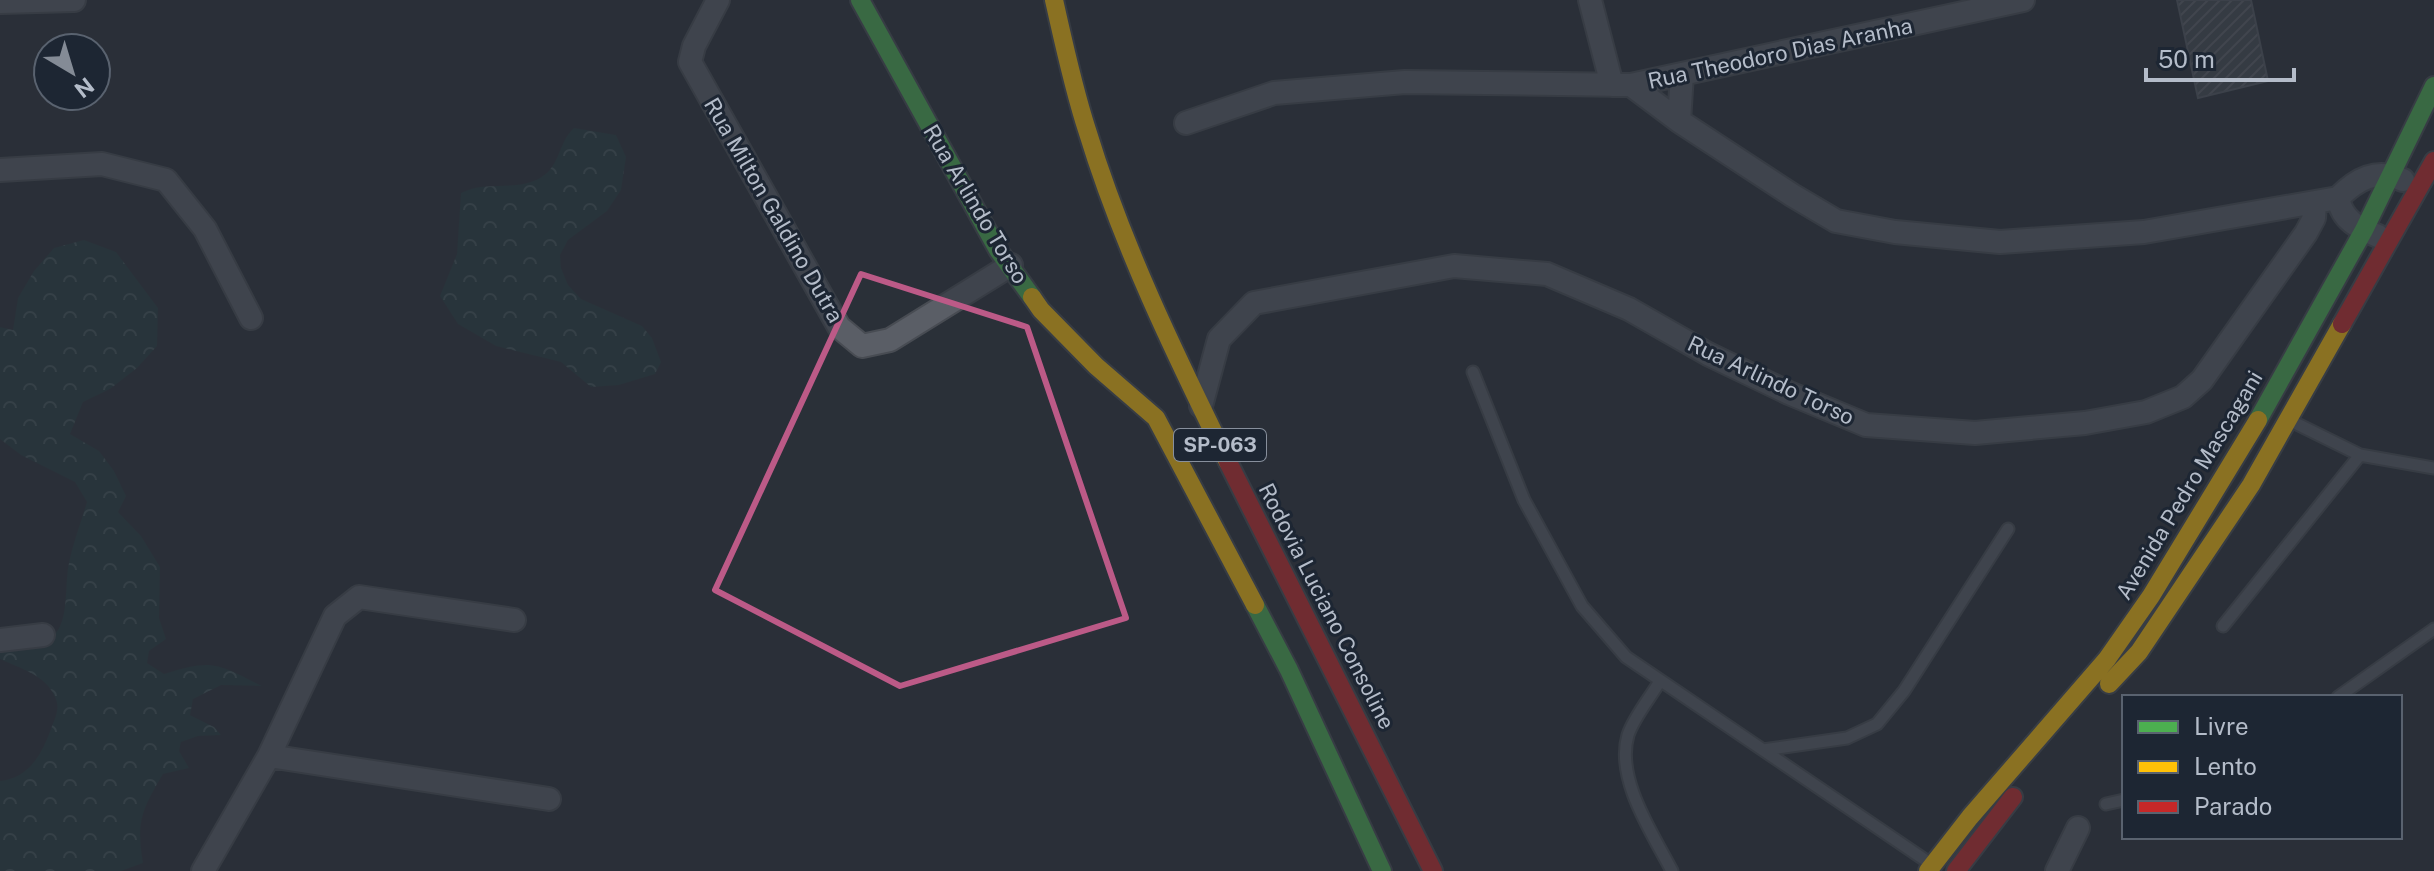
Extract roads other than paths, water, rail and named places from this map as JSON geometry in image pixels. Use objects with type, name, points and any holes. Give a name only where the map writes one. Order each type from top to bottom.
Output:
[{"type":"main road","name":"Rua Arlindo Torso","points":[[860,0],[998,250],[1041,310],[1096,366],[1156,418],[1289,670],[1382,871]]},
{"type":"main road","name":"Rodovia Luciano Consoline","points":[[1054,0],[1063,49],[1116,219],[1201,406],[1433,871]]},
{"type":"main road","name":"Avenida Pedro Mascagani","points":[[1934,869],[1970,817],[2107,659],[2151,596],[2277,389],[2364,230],[2434,86]]},
{"type":"main road","name":"Avenida Pedro Mascagani","points":[[1956,871],[2025,782],[2139,652],[2251,485],[2434,161]]},
{"type":"street","points":[[0,2],[74,0]]},
{"type":"street","name":"Rua Milton Galdino Dutra","points":[[718,0],[694,46],[690,62],[839,327],[862,346],[890,340],[1011,265]]},
{"type":"street","points":[[1590,0],[1622,85],[1836,221],[1895,232],[2000,242],[2128,233],[2315,203],[2338,198],[2354,182],[2373,175],[2390,175],[2419,191]]},
{"type":"street","name":"Rua Theodoro Dias Aranha","points":[[1186,123],[1274,93],[1405,82],[1622,85],[2023,0]]},
{"type":"street","points":[[1679,121],[1682,74]]},
{"type":"street","points":[[0,170],[102,164],[166,180],[205,229],[251,318]]},
{"type":"street","points":[[2338,198],[2340,211],[2352,223],[2392,240]]},
{"type":"street","name":"Rua Arlindo Torso","points":[[1201,406],[1219,339],[1254,303],[1454,266],[1547,274],[1629,309],[1708,354],[1789,393],[1866,425],[1975,433],[2101,420],[2146,412],[2183,397],[2202,380],[2306,233],[2314,218],[2315,203]]},
{"type":"street","points":[[203,871],[269,756],[335,616],[359,597],[514,620]]},
{"type":"street","points":[[0,640],[43,635]]},
{"type":"street","points":[[269,756],[549,799]]},
{"type":"street","points":[[2057,871],[2078,828]]},
{"type":"lane","points":[[1473,372],[1524,500],[1582,606],[1626,657],[1934,869]]},
{"type":"lane","points":[[2288,420],[2360,455],[2434,468]]},
{"type":"lane","points":[[2223,626],[2360,455]]},
{"type":"lane","points":[[1763,750],[1847,738],[1877,724],[1904,691],[2008,529]]},
{"type":"lane","points":[[2341,695],[2434,629]]},
{"type":"lane","points":[[1660,681],[1628,735],[1626,763],[1634,798],[1672,871]]},
{"type":"lane","points":[[2106,804],[2122,800]]}]
